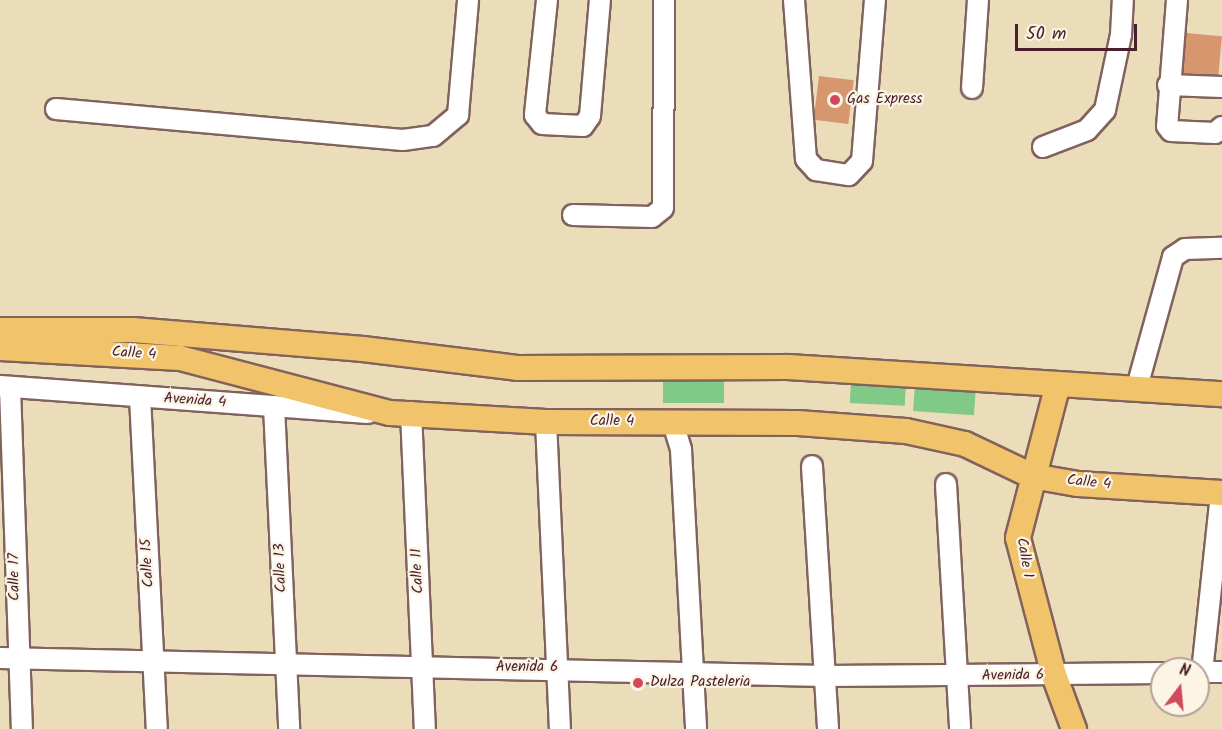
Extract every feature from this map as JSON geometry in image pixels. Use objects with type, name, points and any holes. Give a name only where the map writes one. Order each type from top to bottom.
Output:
[{"type":"main road","name":"Calle 4","points":[[0,330],[133,330],[363,349],[517,368],[788,367],[1222,394]]},
{"type":"main road","name":"Calle 4","points":[[0,348],[134,352],[180,358],[401,412],[546,422],[798,423],[906,431],[964,444],[1032,476],[1077,483],[1221,493]]},
{"type":"main road","name":"Calle 1","points":[[1058,384],[1032,476],[1018,538],[1054,675],[1074,729]]},
{"type":"street","points":[[56,109],[404,140],[433,136],[458,115],[468,0]]},
{"type":"street","points":[[547,0],[535,115],[542,124],[583,126],[590,116],[600,0]]},
{"type":"street","points":[[573,215],[652,217],[663,208],[664,0]]},
{"type":"street","points":[[794,0],[806,159],[816,170],[849,174],[862,161],[875,0]]},
{"type":"street","points":[[972,88],[978,0]]},
{"type":"street","points":[[1043,147],[1087,130],[1105,110],[1121,35],[1123,0]]},
{"type":"street","points":[[1177,0],[1168,85],[1167,126],[1171,131],[1215,133],[1222,128]]},
{"type":"street","points":[[1168,85],[1222,87]]},
{"type":"street","points":[[1137,387],[1173,256],[1185,249],[1222,248]]},
{"type":"street","name":"Avenida 4","points":[[5,387],[345,413],[401,412]]},
{"type":"street","name":"Calle 17","points":[[5,387],[9,658],[22,729]]},
{"type":"street","name":"Calle 15","points":[[140,397],[157,729]]},
{"type":"street","name":"Calle 13","points":[[274,406],[289,729]]},
{"type":"street","name":"Calle 11","points":[[401,412],[423,667],[425,729]]},
{"type":"street","points":[[546,422],[560,729]]},
{"type":"street","points":[[673,423],[681,450],[696,729]]},
{"type":"street","points":[[812,466],[828,729]]},
{"type":"street","points":[[946,484],[960,729]]},
{"type":"street","points":[[1202,657],[1221,493]]},
{"type":"street","name":"Avenida 6","points":[[9,658],[693,670],[825,676],[957,677],[1150,673]]},
{"type":"green space","points":[[663,370],[724,370],[724,403],[663,403]]},
{"type":"green space","points":[[851,380],[906,383],[905,406],[850,403]]},
{"type":"green space","points":[[915,384],[976,388],[974,415],[913,411]]},
{"type":"building","points":[[1186,33],[1222,36],[1218,77],[1182,74]]},
{"type":"building","name":"Gas Express","points":[[819,76],[854,80],[848,124],[814,120]]},
{"type":"place","name":"Gas Express","points":[[835,100]]},
{"type":"place","name":"Dulza Pasteleria","points":[[638,683]]}]
